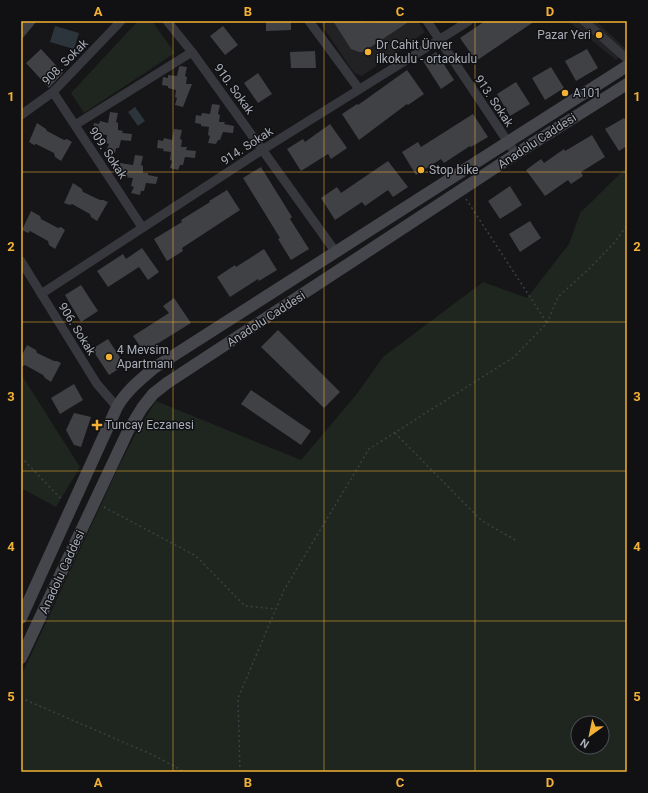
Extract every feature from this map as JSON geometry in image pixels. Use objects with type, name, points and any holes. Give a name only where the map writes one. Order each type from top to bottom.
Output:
[{"type":"main road","name":"Anadolu Caddesi","points":[[21,618],[117,407],[122,398],[154,368],[335,251],[627,66]]},
{"type":"main road","name":"Anadolu Caddesi","points":[[21,658],[128,430],[153,394],[167,383],[516,154],[627,84]]},
{"type":"street","name":"908. Sokak","points":[[21,115],[53,92],[121,21]]},
{"type":"street","name":"910. Sokak","points":[[167,21],[192,52],[335,251]]},
{"type":"street","points":[[309,21],[359,89]]},
{"type":"street","name":"913. Sokak","points":[[427,21],[507,143],[516,154]]},
{"type":"street","name":"914. Sokak","points":[[41,294],[262,150],[469,21]]},
{"type":"street","points":[[584,21],[627,59]]},
{"type":"street","points":[[75,125],[192,52]]},
{"type":"street","name":"909. Sokak","points":[[53,92],[142,228]]},
{"type":"street","name":"906. Sokak","points":[[21,261],[97,384],[117,407]]},
{"type":"path","points":[[464,197],[547,323]]},
{"type":"path","points":[[240,772],[238,698],[284,590],[369,449],[514,357],[547,323],[558,297],[590,268],[615,242],[627,225]]},
{"type":"path","points":[[395,433],[482,521],[517,541]]},
{"type":"path","points":[[21,457],[70,509]]},
{"type":"path","points":[[104,507],[196,556],[245,606],[276,609]]},
{"type":"path","points":[[21,698],[153,755],[185,772]]},
{"type":"shaded area","points":[[138,21],[152,21],[175,53],[84,113],[71,93]]},
{"type":"shaded area","name":"Dr Cahit Ünver ilkokulu - ortaokulu","points":[[319,21],[418,21],[425,32],[362,76],[354,73]]},
{"type":"shaded area","name":"Pazar Yeri","points":[[568,21],[596,21],[627,50],[616,60]]},
{"type":"shaded area","points":[[55,26],[79,33],[74,49],[50,42]]},
{"type":"shaded area","points":[[135,107],[145,121],[138,126],[128,112]]},
{"type":"shaded area","points":[[627,167],[627,772],[21,772],[21,676],[119,466],[136,433],[156,401],[301,460],[356,395],[383,357],[483,282],[527,298],[569,244],[580,213]]},
{"type":"shaded area","points":[[21,374],[80,467],[56,507],[21,488]]},
{"type":"building","points":[[21,21],[37,21],[21,40]]},
{"type":"building","points":[[266,21],[291,21],[291,30],[266,31]]},
{"type":"building","points":[[333,21],[359,21],[369,23],[371,21],[410,21],[363,52],[359,52],[351,49]]},
{"type":"building","points":[[485,21],[535,21],[476,61],[460,38]]},
{"type":"building","points":[[223,26],[238,45],[225,55],[210,36]]},
{"type":"building","points":[[41,49],[63,73],[49,88],[26,63]]},
{"type":"building","points":[[587,49],[598,68],[576,81],[565,61]]},
{"type":"building","points":[[315,51],[316,68],[291,68],[290,52]]},
{"type":"building","points":[[436,52],[454,80],[441,89],[423,61]]},
{"type":"building","points":[[180,66],[187,67],[185,76],[187,77],[186,84],[192,84],[183,107],[175,105],[177,98],[175,97],[176,90],[162,85],[163,77],[168,78],[168,75],[177,76]]},
{"type":"building","points":[[551,67],[564,88],[545,100],[532,78]]},
{"type":"building","points":[[407,70],[424,94],[408,105],[407,104],[359,140],[342,114],[357,104],[358,105]]},
{"type":"building","points":[[258,73],[272,94],[258,103],[244,83]]},
{"type":"building","points":[[516,82],[530,104],[510,116],[497,94]]},
{"type":"building","points":[[212,104],[220,105],[218,114],[220,115],[219,122],[225,122],[224,124],[234,126],[233,133],[223,132],[220,140],[218,140],[216,144],[208,143],[210,136],[208,135],[209,127],[201,126],[201,124],[195,123],[196,115],[201,116],[202,113],[210,114]]},
{"type":"building","points":[[110,112],[118,113],[116,122],[118,123],[118,130],[123,131],[122,133],[132,134],[131,141],[121,140],[119,148],[116,148],[115,153],[106,151],[109,144],[106,143],[107,135],[99,134],[100,132],[93,131],[94,123],[99,124],[100,121],[108,123]]},
{"type":"building","points":[[473,114],[488,137],[471,147],[470,146],[444,163],[441,159],[416,175],[402,152],[418,142],[421,147]]},
{"type":"building","points":[[624,118],[627,122],[627,146],[619,151],[605,129]]},
{"type":"building","points":[[37,123],[47,131],[64,140],[67,139],[72,142],[61,161],[55,157],[54,153],[29,142]]},
{"type":"building","points":[[330,124],[347,148],[331,159],[328,154],[301,171],[287,149],[303,139],[305,142]]},
{"type":"building","points":[[174,129],[182,130],[180,139],[182,140],[181,147],[187,147],[186,150],[196,151],[195,158],[185,157],[183,165],[180,165],[178,170],[170,168],[172,161],[170,160],[171,152],[163,151],[164,149],[157,148],[158,140],[163,141],[164,138],[172,140]]},
{"type":"building","points":[[592,135],[605,157],[581,172],[583,176],[571,184],[568,180],[545,196],[526,170],[541,159],[544,163],[564,149],[565,151]]},
{"type":"building","points":[[135,155],[143,156],[141,165],[143,166],[143,173],[148,173],[148,175],[158,177],[156,184],[146,183],[144,191],[141,191],[140,195],[131,193],[134,187],[131,186],[133,178],[124,177],[125,175],[118,174],[120,163],[133,165]]},
{"type":"building","points":[[388,161],[408,187],[393,197],[388,190],[365,206],[362,202],[335,220],[321,198],[337,187],[341,193]]},
{"type":"building","points":[[261,167],[292,217],[290,219],[309,249],[291,260],[278,239],[280,238],[243,178]]},
{"type":"building","points":[[73,183],[82,189],[83,192],[108,202],[97,221],[91,217],[90,214],[72,204],[70,205],[64,203]]},
{"type":"building","points":[[510,186],[522,205],[500,219],[488,201]]},
{"type":"building","points":[[227,190],[240,210],[182,248],[183,251],[167,261],[154,239],[182,222],[181,220]]},
{"type":"building","points":[[31,211],[40,216],[41,219],[65,230],[55,249],[49,245],[48,241],[30,231],[28,233],[22,230]]},
{"type":"building","points":[[530,221],[541,238],[520,252],[509,234]]},
{"type":"building","points":[[142,248],[159,272],[148,280],[139,267],[108,287],[97,271],[123,254],[126,259]]},
{"type":"building","points":[[264,249],[277,270],[259,281],[258,279],[230,297],[217,277]]},
{"type":"building","points":[[81,285],[98,311],[81,322],[65,295]]},
{"type":"building","points":[[174,298],[191,323],[144,352],[133,336],[169,313],[163,306]]},
{"type":"building","points":[[278,330],[340,392],[324,408],[261,347]]},
{"type":"building","name":"4 Mevsim Apartmanı","points":[[108,339],[125,365],[109,375],[92,349]]},
{"type":"building","points":[[27,345],[36,350],[37,353],[61,363],[51,382],[43,375],[25,365],[21,367],[21,357]]},
{"type":"building","points":[[74,384],[83,400],[60,414],[51,398]]},
{"type":"building","points":[[251,390],[311,431],[301,445],[241,404]]},
{"type":"building","points":[[74,413],[91,417],[81,447],[74,445],[66,430]]},
{"type":"place","name":"Pazar Yeri","points":[[599,35]]},
{"type":"place","name":"Dr Cahit Ünver ilkokulu - ortaokulu","points":[[368,52]]},
{"type":"place","name":"A101","points":[[565,93]]},
{"type":"place","name":"Stop bike","points":[[421,170]]},
{"type":"place","name":"4 Mevsim Apartmanı","points":[[109,357]]},
{"type":"place","name":"Tuncay Eczanesi","points":[[97,425]]}]
